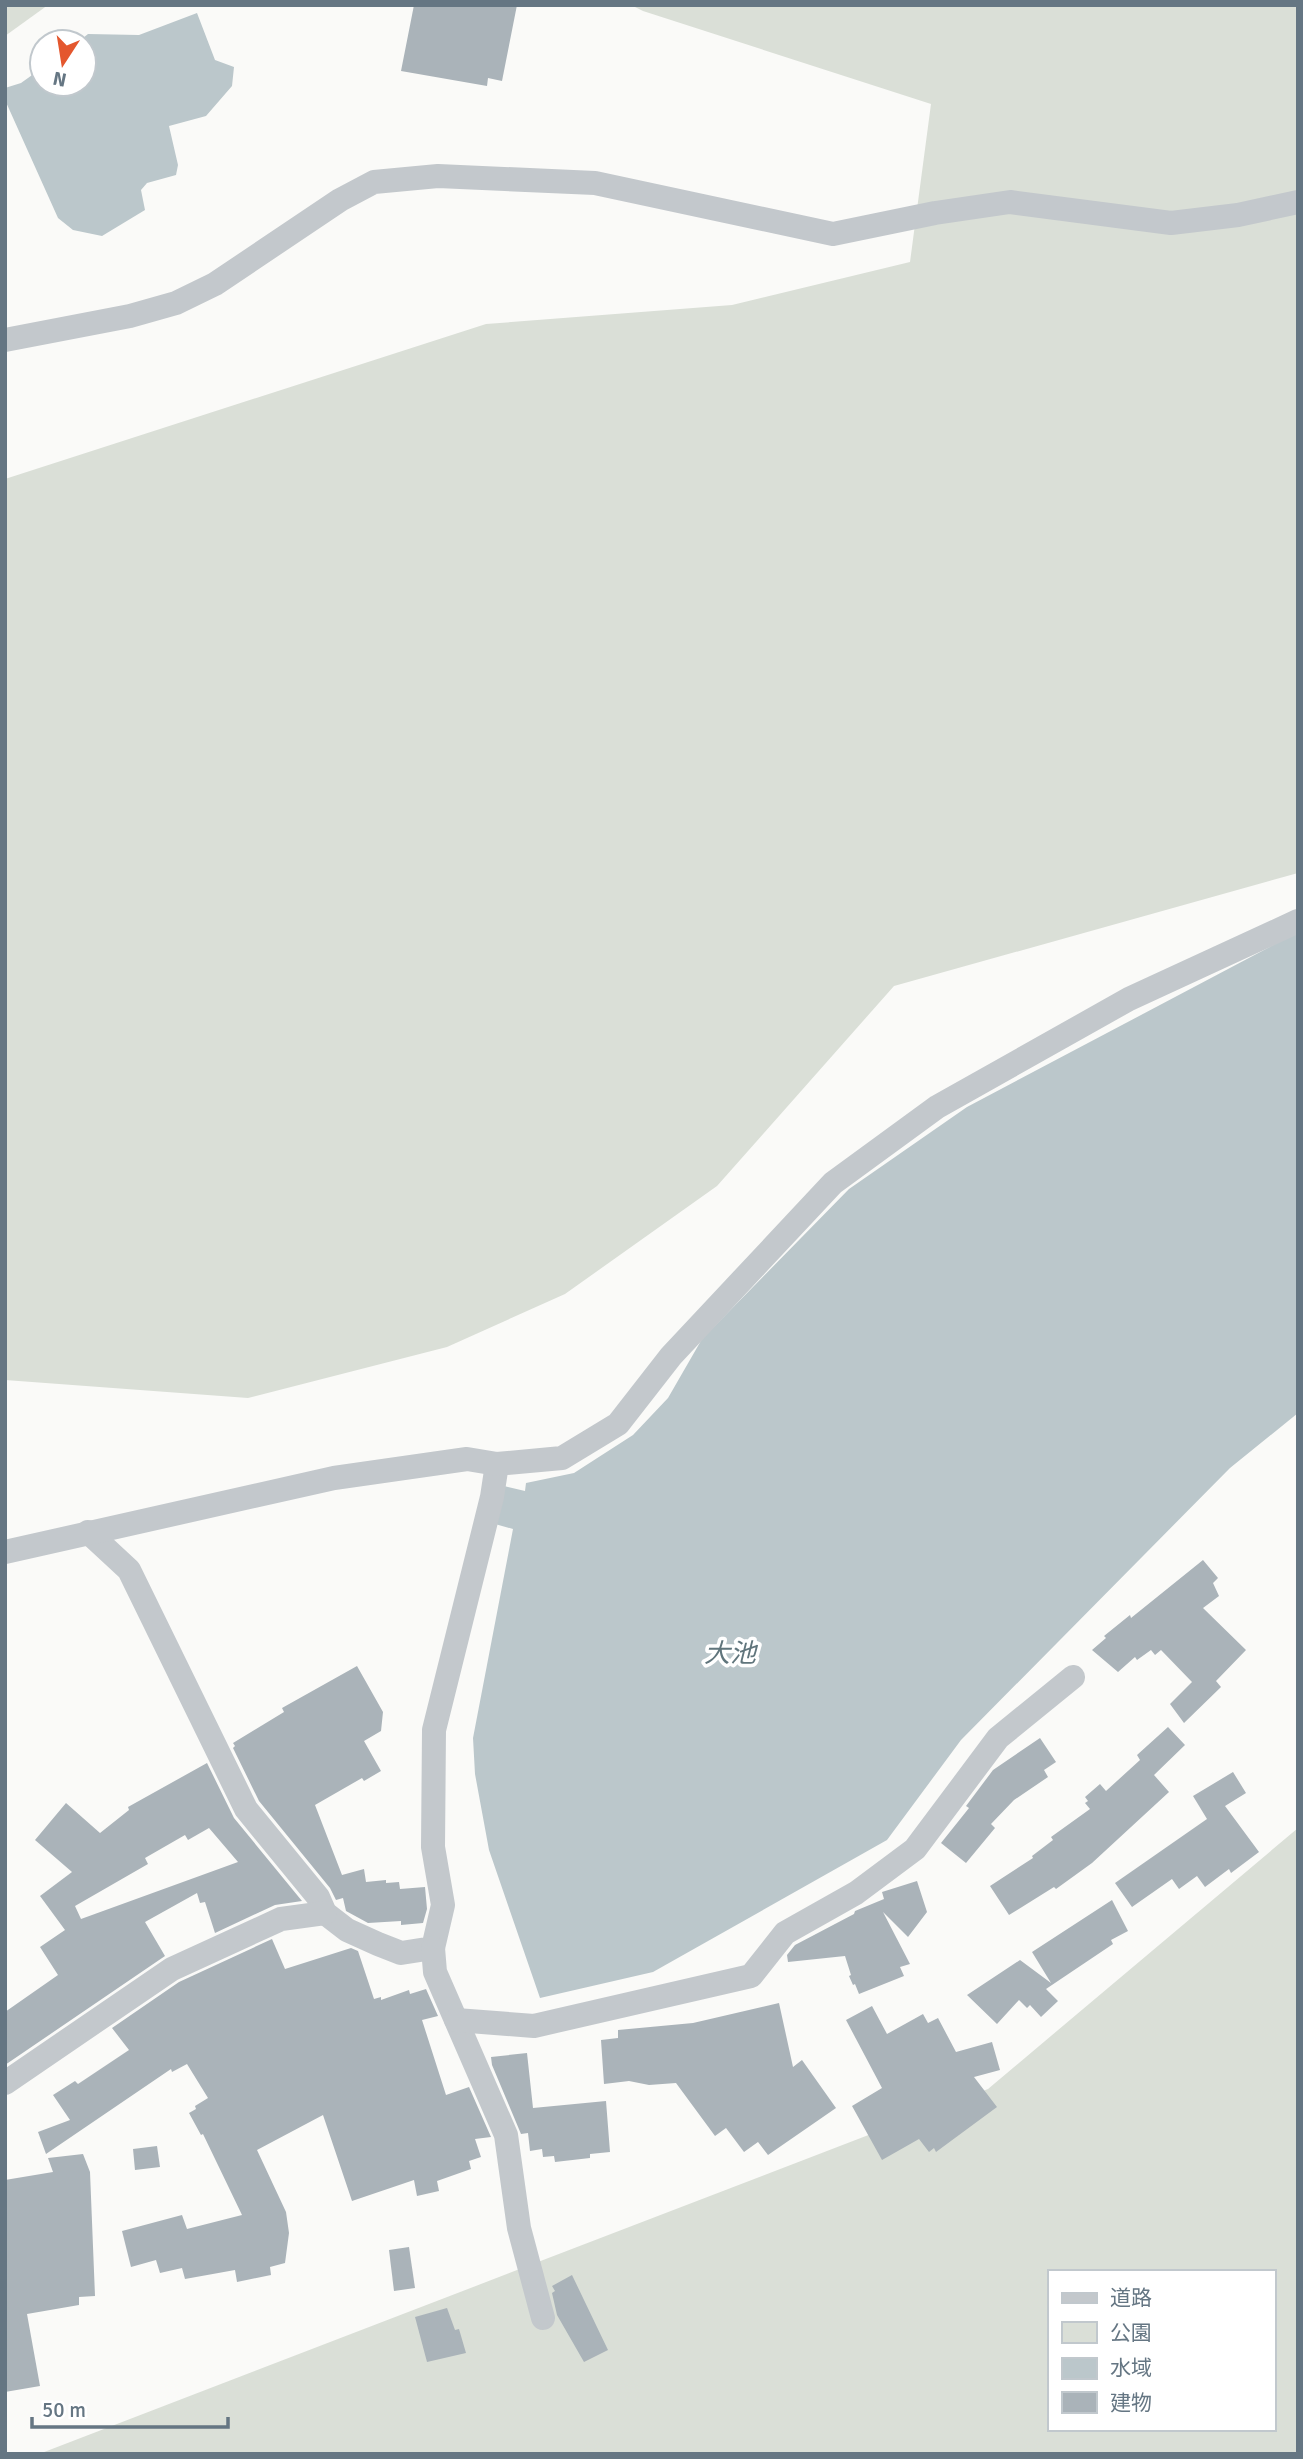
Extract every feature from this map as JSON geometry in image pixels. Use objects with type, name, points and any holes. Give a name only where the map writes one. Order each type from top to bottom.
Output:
[{"type":"street","points":[[5,340],[130,316],[176,303],[215,284],[340,200],[374,182],[438,176],[595,183],[833,234],[1010,202],[1171,223],[1238,215],[1298,202]]},
{"type":"street","points":[[5,1552],[334,1478],[467,1459],[496,1464],[562,1458],[618,1424],[671,1356],[833,1183],[937,1107],[1129,999],[1298,921]]},
{"type":"street","points":[[496,1464],[492,1497],[434,1730],[433,1847],[443,1905],[433,1948],[435,1972],[506,2135],[519,2228],[543,2318]]},
{"type":"street","points":[[88,1532],[129,1570],[246,1809],[318,1898],[325,1913],[347,1930],[401,1953],[433,1948]]},
{"type":"street","points":[[456,2020],[534,2026],[751,1976],[785,1933],[856,1893],[915,1849],[998,1738],[1073,1677]]},
{"type":"street","points":[[5,2083],[172,1969],[281,1919],[325,1913]]},
{"type":"green space","points":[[5,5],[48,5],[5,36]]},
{"type":"green space","points":[[631,5],[1298,5],[1298,873],[894,986],[717,1186],[565,1294],[447,1347],[248,1398],[5,1380],[5,479],[486,324],[732,305],[910,262],[931,104]]},
{"type":"green space","points":[[1298,1828],[1298,2454],[39,2454],[988,2089]]},
{"type":"water","points":[[197,13],[215,60],[234,67],[232,86],[206,116],[169,126],[178,165],[176,175],[147,183],[141,190],[145,210],[102,236],[73,230],[58,218],[5,100],[5,88],[28,78],[28,98],[98,98],[98,34],[139,35]]},
{"type":"water","name":"大池","points":[[1298,932],[1298,1413],[1230,1468],[961,1740],[887,1840],[653,1972],[540,1998],[489,1850],[475,1774],[473,1738],[513,1529],[495,1524],[504,1486],[525,1491],[526,1483],[574,1473],[633,1435],[668,1398],[702,1339],[849,1189],[967,1107]]},
{"type":"building","points":[[414,5],[517,5],[502,81],[488,78],[487,86],[401,71]]},
{"type":"building","points":[[1203,1560],[1218,1578],[1213,1583],[1219,1596],[1203,1608],[1246,1650],[1216,1681],[1221,1687],[1184,1723],[1170,1704],[1192,1682],[1161,1650],[1155,1655],[1151,1650],[1137,1660],[1135,1657],[1118,1672],[1092,1650],[1106,1638],[1104,1636],[1130,1615],[1131,1618]]},
{"type":"building","points":[[357,1666],[383,1712],[381,1731],[364,1741],[381,1771],[364,1781],[362,1778],[315,1805],[342,1875],[364,1869],[366,1882],[399,1882],[400,1889],[425,1887],[427,1909],[423,1923],[368,1923],[346,1911],[343,1898],[336,1900],[330,1888],[259,1801],[233,1748],[233,1743],[284,1712],[282,1708]]},
{"type":"building","points":[[1168,1727],[1185,1745],[1154,1775],[1169,1792],[1092,1863],[1056,1889],[1054,1887],[1009,1915],[990,1886],[1033,1858],[1032,1856],[1053,1840],[1051,1837],[1090,1809],[1085,1803],[1088,1801],[1085,1797],[1100,1784],[1106,1791],[1140,1760],[1137,1755]]},
{"type":"building","points":[[1040,1738],[1056,1762],[1044,1770],[1048,1777],[1014,1800],[991,1824],[995,1828],[966,1863],[941,1843],[969,1808],[966,1806],[993,1770]]},
{"type":"building","points":[[207,1763],[234,1818],[302,1901],[275,1905],[215,1933],[205,1902],[200,1903],[197,1893],[145,1922],[165,1956],[5,2065],[5,2012],[58,1975],[40,1947],[65,1930],[40,1896],[72,1872],[35,1840],[66,1803],[100,1833],[129,1810],[128,1807]],"holes":[[[209,1828],[238,1862],[81,1919],[75,1906],[148,1864],[145,1858],[185,1835],[188,1840]]]},
{"type":"building","points":[[1233,1772],[1246,1793],[1225,1806],[1259,1852],[1231,1873],[1229,1869],[1205,1887],[1197,1876],[1179,1889],[1172,1879],[1132,1907],[1115,1883],[1207,1819],[1193,1796]]},
{"type":"building","points":[[917,1881],[927,1912],[908,1937],[883,1912],[910,1964],[900,1967],[904,1976],[859,1994],[849,1976],[851,1975],[845,1956],[788,1962],[787,1955],[795,1945],[854,1914],[855,1911],[884,1899],[882,1892]]},
{"type":"building","points":[[1112,1900],[1128,1931],[1111,1940],[1113,1944],[1046,1989],[1058,2001],[1041,2017],[1030,2005],[1027,2008],[1019,2000],[997,2024],[967,1995],[1020,1960],[1051,1983],[1032,1952]]},
{"type":"building","points":[[272,1939],[285,1969],[351,1948],[358,1951],[374,1999],[381,1997],[381,2000],[409,1990],[410,1994],[426,1989],[438,2016],[422,2020],[446,2095],[469,2087],[491,2137],[475,2139],[481,2157],[469,2161],[471,2169],[437,2181],[439,2191],[417,2196],[414,2180],[352,2201],[323,2115],[257,2150],[286,2212],[289,2233],[285,2263],[270,2267],[271,2275],[237,2282],[235,2270],[185,2279],[182,2268],[160,2273],[156,2260],[131,2267],[122,2231],[182,2215],[187,2229],[242,2215],[203,2134],[201,2135],[189,2113],[208,2098],[187,2064],[172,2072],[171,2069],[46,2154],[38,2132],[70,2120],[53,2095],[75,2081],[78,2084],[129,2050],[112,2028],[179,1982]]},
{"type":"building","points":[[779,2003],[793,2067],[802,2060],[836,2108],[768,2155],[758,2142],[744,2152],[726,2128],[715,2136],[676,2083],[649,2085],[629,2081],[604,2084],[601,2040],[618,2038],[618,2030],[693,2023]]},
{"type":"building","points":[[872,2006],[887,2034],[923,2014],[928,2023],[938,2018],[956,2052],[992,2042],[1000,2070],[974,2077],[997,2107],[936,2152],[934,2148],[929,2152],[919,2139],[882,2160],[852,2106],[882,2088],[846,2020]]},
{"type":"building","points":[[527,2053],[533,2108],[606,2101],[610,2152],[590,2154],[590,2158],[555,2162],[554,2156],[543,2157],[542,2149],[530,2151],[528,2133],[521,2134],[491,2057]]},
{"type":"building","points":[[157,2146],[160,2167],[135,2170],[133,2149]]},
{"type":"building","points":[[83,2154],[90,2172],[95,2296],[79,2297],[79,2305],[27,2314],[40,2386],[5,2392],[5,2180],[53,2172],[48,2158]]},
{"type":"building","points":[[409,2247],[415,2288],[394,2291],[389,2250]]},
{"type":"building","points":[[572,2275],[608,2350],[584,2362],[557,2315],[552,2293],[555,2291],[552,2286]]},
{"type":"building","points":[[447,2308],[455,2330],[459,2329],[466,2353],[427,2362],[415,2317]]}]
